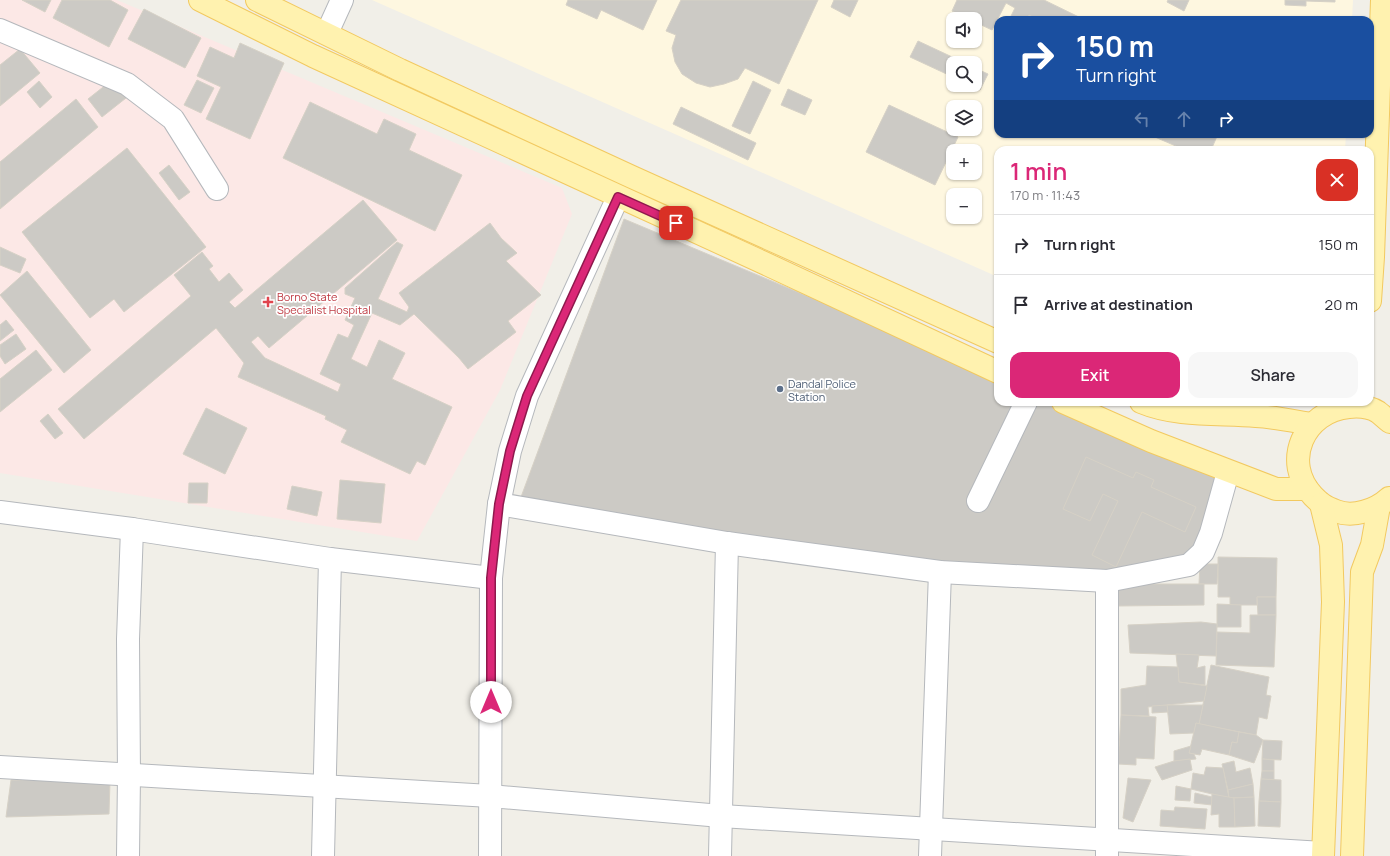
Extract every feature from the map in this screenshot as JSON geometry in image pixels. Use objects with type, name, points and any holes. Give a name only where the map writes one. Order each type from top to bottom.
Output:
[{"type":"main road","points":[[200,0],[313,56],[994,370]]},
{"type":"main road","points":[[257,0],[400,70],[994,340]]},
{"type":"main road","points":[[1374,221],[1382,0]]},
{"type":"main road","points":[[1072,406],[1151,441],[1228,472],[1276,489],[1314,497],[1340,512],[1360,513],[1385,501]]},
{"type":"main road","points":[[1150,406],[1155,408],[1202,414],[1258,416],[1311,424]]},
{"type":"main road","points":[[1323,855],[1333,602],[1331,545],[1314,497],[1300,473],[1298,456],[1302,439],[1311,424],[1323,414],[1337,406]]},
{"type":"main road","points":[[1359,406],[1378,412],[1390,422]]},
{"type":"main road","points":[[1352,856],[1362,572],[1385,501]]},
{"type":"street","points":[[327,33],[342,0]]},
{"type":"street","points":[[0,30],[127,84],[173,119],[217,188]]},
{"type":"street","points":[[490,856],[491,578],[499,504],[510,451],[527,396],[618,197]]},
{"type":"street","points":[[978,501],[1024,406]]},
{"type":"street","points":[[499,504],[727,543],[940,572],[1107,581],[1190,565],[1203,552],[1211,533],[1228,472]]},
{"type":"street","points":[[0,512],[132,529],[330,558],[491,578]]},
{"type":"street","points":[[128,856],[128,639],[132,529]]},
{"type":"street","points":[[720,856],[727,543]]},
{"type":"street","points":[[323,856],[330,558]]},
{"type":"street","points":[[930,856],[940,572]]},
{"type":"street","points":[[1107,581],[1107,848]]},
{"type":"street","points":[[0,767],[490,796],[721,816],[931,828],[1107,848],[1323,855]]},
{"type":"shaded area","name":"Borno State Specialist Hospital","points":[[0,0],[117,0],[562,188],[572,214],[500,390],[417,541],[0,473]]},
{"type":"shaded area","points":[[372,0],[1353,0],[1352,16],[994,16],[994,138],[1346,138],[1345,146],[994,146],[994,275]]},
{"type":"building","points":[[22,0],[51,0],[45,12]]},
{"type":"building","points":[[62,0],[110,0],[128,10],[109,47],[53,18]]},
{"type":"building","points":[[568,0],[657,0],[643,30],[601,10],[597,19],[566,5]]},
{"type":"building","points":[[681,0],[818,0],[779,84],[745,68],[738,79],[710,87],[696,83],[682,74],[675,62],[672,48],[676,35],[666,31]]},
{"type":"building","points":[[834,0],[858,0],[850,17],[831,7]]},
{"type":"building","points":[[957,0],[1044,0],[1077,16],[1011,16],[1015,8],[1006,3],[999,16],[994,16],[994,26],[992,30],[982,25],[982,12],[952,11]]},
{"type":"building","points":[[1168,0],[1189,0],[1184,11],[1167,2]]},
{"type":"building","points":[[1285,0],[1335,0],[1335,2],[1306,1],[1306,6],[1285,5]]},
{"type":"building","points":[[144,9],[201,38],[185,68],[128,39]]},
{"type":"building","points":[[918,41],[950,56],[946,56],[946,74],[910,57]]},
{"type":"building","points":[[240,43],[284,63],[250,139],[206,119],[221,87],[197,76],[210,47],[234,58]]},
{"type":"building","points":[[20,49],[40,73],[0,106],[0,65]]},
{"type":"building","points":[[982,71],[988,74],[982,86]]},
{"type":"building","points":[[112,80],[126,98],[102,117],[88,99]]},
{"type":"building","points":[[197,80],[214,88],[201,113],[184,105]]},
{"type":"building","points":[[39,81],[52,97],[40,108],[27,92]]},
{"type":"building","points":[[753,81],[771,90],[750,134],[732,126]]},
{"type":"building","points":[[788,89],[812,100],[805,115],[781,105]]},
{"type":"building","points":[[76,99],[98,127],[0,209],[0,162]]},
{"type":"building","points":[[310,102],[377,134],[384,119],[416,134],[409,150],[462,175],[435,231],[283,158]]},
{"type":"building","points":[[889,105],[946,131],[946,136],[958,137],[955,144],[946,144],[946,162],[935,185],[866,152]]},
{"type":"building","points":[[681,107],[756,143],[748,160],[673,124]]},
{"type":"building","points":[[1157,138],[1216,138],[1213,146],[1176,146]]},
{"type":"building","points":[[127,148],[206,247],[124,312],[114,299],[90,318],[22,232]]},
{"type":"building","points":[[169,165],[190,192],[179,200],[159,173]]},
{"type":"building","points":[[363,200],[397,240],[269,348],[258,336],[251,342],[265,358],[338,392],[341,384],[320,374],[338,334],[348,338],[354,325],[345,320],[355,298],[345,294],[345,288],[397,242],[403,245],[378,299],[407,312],[409,307],[399,293],[490,223],[501,238],[517,253],[506,261],[541,295],[508,321],[516,332],[468,369],[459,358],[414,314],[400,325],[372,313],[351,359],[367,367],[379,340],[405,353],[392,379],[452,407],[425,465],[417,461],[410,474],[341,442],[347,430],[325,419],[326,416],[238,377],[244,363],[216,328],[84,439],[58,409],[191,296],[174,275],[202,252],[213,266],[209,269],[219,282],[229,273],[243,290],[229,302],[235,308]]},
{"type":"building","name":"Dandal Police Station","points":[[624,219],[994,374],[994,406],[1071,406],[1228,472],[1203,552],[1107,581],[937,562],[724,532],[521,497]]},
{"type":"building","points":[[0,247],[26,259],[20,273],[0,265]]},
{"type":"building","points":[[27,271],[91,350],[64,373],[0,295]]},
{"type":"building","points":[[6,320],[14,330],[0,341],[0,325]]},
{"type":"building","points":[[16,334],[26,349],[5,364],[0,356],[0,345]]},
{"type":"building","points":[[36,350],[52,370],[0,412],[0,379]]},
{"type":"building","points":[[206,408],[247,428],[225,474],[183,454]]},
{"type":"building","points":[[48,414],[63,433],[55,439],[40,421]]},
{"type":"building","points":[[1086,457],[1133,478],[1136,472],[1154,480],[1151,487],[1196,507],[1185,532],[1142,512],[1116,567],[1092,555],[1118,501],[1103,494],[1090,521],[1063,509]]},
{"type":"building","points":[[340,480],[385,484],[381,523],[337,519]]},
{"type":"building","points":[[189,483],[208,483],[207,503],[188,503]]},
{"type":"building","points":[[292,486],[322,492],[317,516],[287,509]]},
{"type":"building","points":[[1218,557],[1277,558],[1276,597],[1257,597],[1257,605],[1230,605],[1230,597],[1218,597]]},
{"type":"building","points":[[1200,564],[1218,564],[1217,584],[1199,584]]},
{"type":"building","points":[[1118,584],[1204,584],[1204,605],[1118,606]]},
{"type":"building","points":[[1257,597],[1276,597],[1276,615],[1258,615]]},
{"type":"building","points":[[1217,604],[1241,605],[1241,627],[1217,627]]},
{"type":"building","points":[[1250,615],[1276,615],[1274,667],[1216,665],[1217,632],[1250,633]]},
{"type":"building","points":[[1201,622],[1217,624],[1216,656],[1130,653],[1128,625]]},
{"type":"building","points":[[1176,654],[1199,655],[1197,668],[1205,666],[1205,685],[1179,682]]},
{"type":"building","points":[[1211,665],[1269,677],[1266,695],[1271,696],[1267,719],[1259,717],[1256,735],[1199,724]]},
{"type":"building","points":[[1147,666],[1178,667],[1179,682],[1207,686],[1204,701],[1148,707],[1149,716],[1121,715],[1121,689],[1146,685]]},
{"type":"building","points":[[1167,705],[1203,705],[1199,724],[1196,723],[1194,733],[1170,734]]},
{"type":"building","points":[[1167,705],[1168,712],[1152,713],[1152,706]]},
{"type":"building","points":[[1121,715],[1156,717],[1154,759],[1136,758],[1136,765],[1118,764]]},
{"type":"building","points":[[1196,723],[1239,732],[1237,743],[1232,742],[1229,755],[1202,749],[1200,755],[1189,753]]},
{"type":"building","points":[[1239,732],[1256,735],[1263,740],[1254,763],[1229,755],[1232,742],[1237,743]]},
{"type":"building","points":[[1263,740],[1282,741],[1281,760],[1262,759]]},
{"type":"building","points":[[1191,746],[1189,753],[1194,754],[1196,759],[1174,761],[1174,751]]},
{"type":"building","points":[[1190,759],[1192,770],[1162,780],[1155,767],[1174,761]]},
{"type":"building","points":[[1262,759],[1274,760],[1274,771],[1262,771]]},
{"type":"building","points":[[1234,761],[1236,772],[1250,768],[1253,784],[1228,790],[1222,764]]},
{"type":"building","points":[[1206,767],[1223,768],[1229,798],[1191,789],[1193,773],[1204,775]]},
{"type":"building","points":[[1262,771],[1274,771],[1274,780],[1261,779]]},
{"type":"building","points":[[1128,778],[1151,780],[1133,822],[1123,818]]},
{"type":"building","points":[[1261,779],[1281,780],[1281,802],[1259,801]]},
{"type":"building","points":[[11,780],[110,781],[109,814],[6,817]]},
{"type":"building","points":[[1253,784],[1254,797],[1229,798],[1228,790]]},
{"type":"building","points":[[1176,786],[1191,789],[1190,801],[1175,800]]},
{"type":"building","points":[[1195,793],[1212,797],[1212,805],[1194,803]]},
{"type":"building","points":[[1212,794],[1234,798],[1235,827],[1219,827],[1219,814],[1211,815]]},
{"type":"building","points":[[1254,797],[1255,826],[1235,827],[1234,798]]},
{"type":"building","points":[[1259,801],[1281,802],[1280,827],[1258,826]]},
{"type":"building","points":[[1175,807],[1207,809],[1205,829],[1160,826],[1161,810],[1174,811]]},
{"type":"place","name":"Borno State Specialist Hospital","points":[[268,302]]},
{"type":"place","name":"Dandal Police Station","points":[[780,389]]},
{"type":"route","points":[[491,702],[491,578],[499,504],[510,451],[527,396],[618,197],[676,223]]}]
